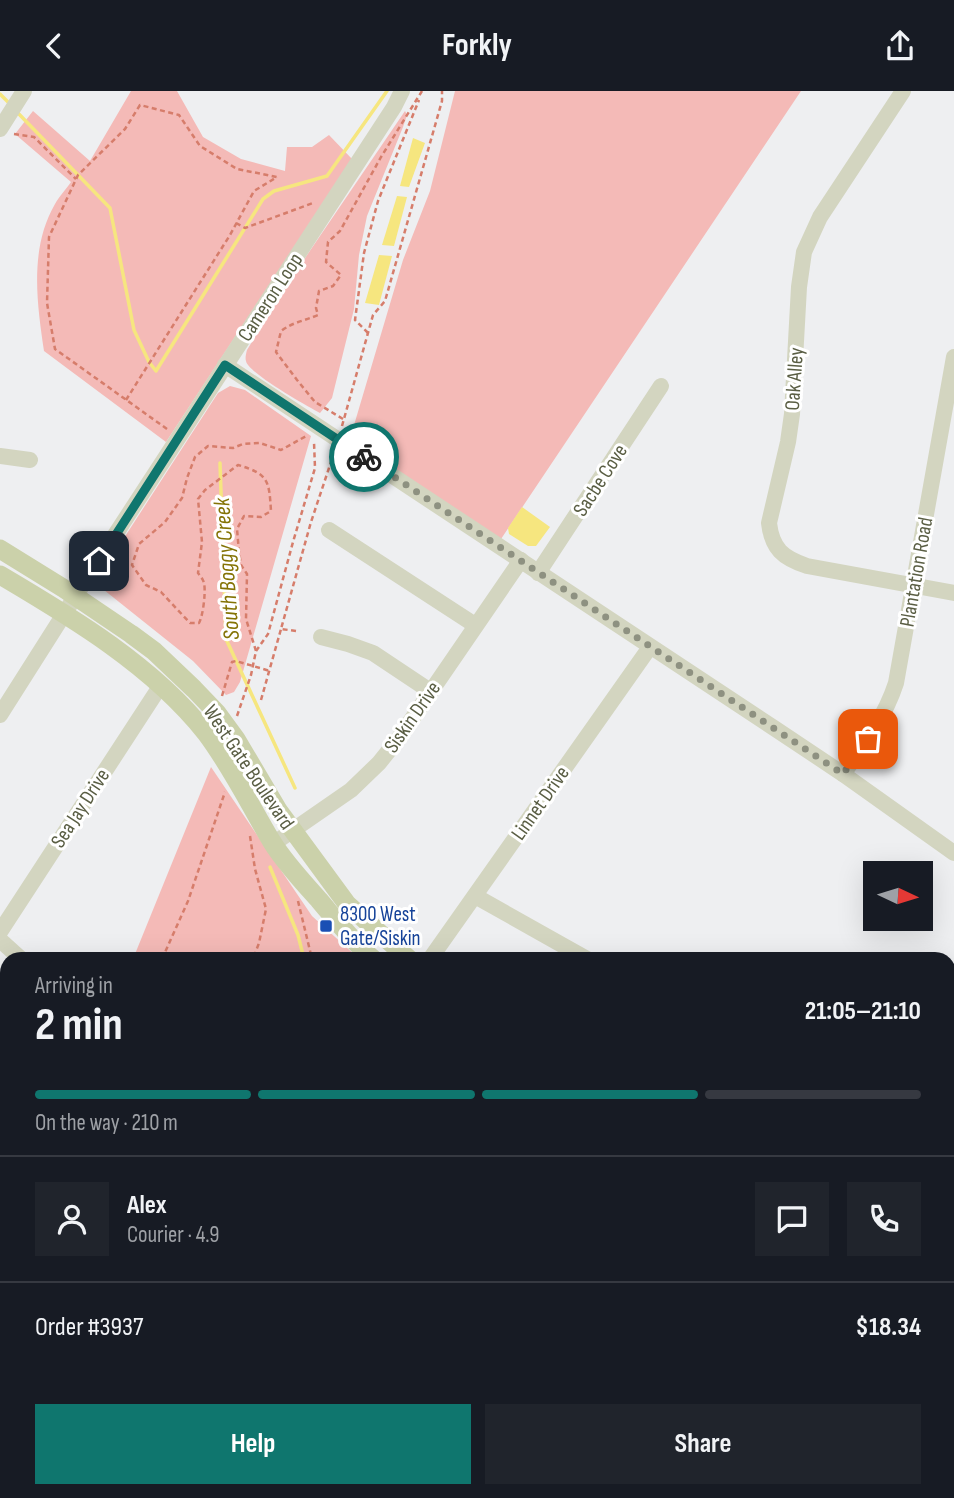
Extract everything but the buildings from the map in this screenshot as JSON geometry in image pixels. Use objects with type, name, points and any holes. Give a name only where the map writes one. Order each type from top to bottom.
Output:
[{"type":"main road","name":"West Gate Boulevard","points":[[0,549],[75,596],[154,651],[194,689],[217,713],[236,739],[293,831],[347,905],[401,952]]},
{"type":"main road","name":"West Gate Boulevard","points":[[0,575],[118,650],[183,706],[207,735],[289,866],[367,952]]},
{"type":"street","name":"Cameron Loop","points":[[0,715],[402,91]]},
{"type":"street","name":"Oak Alley","points":[[903,91],[820,217],[804,252],[799,287],[792,414],[769,523],[770,533],[787,558],[807,566],[954,593]]},
{"type":"street","points":[[7,126],[22,94]]},
{"type":"street","name":"Plantation Road","points":[[843,774],[879,722],[891,698],[899,669],[954,357]]},
{"type":"street","points":[[225,365],[843,774],[954,853]]},
{"type":"street","name":"Sacbe Cove","points":[[538,573],[662,386]]},
{"type":"street","points":[[0,456],[30,460]]},
{"type":"street","points":[[329,530],[475,625]]},
{"type":"street","name":"Siskin Drive","points":[[274,844],[351,790],[379,763],[521,560]]},
{"type":"street","points":[[321,636],[373,653],[430,691]]},
{"type":"street","name":"Linnet Drive","points":[[435,952],[650,647]]},
{"type":"street","name":"Sea Jay Drive","points":[[0,932],[161,685]]},
{"type":"street","points":[[475,896],[575,952]]},
{"type":"street","points":[[0,940],[14,952]]},
{"type":"path","points":[[368,333],[355,320],[364,253],[378,201],[423,91]]},
{"type":"path","points":[[344,419],[316,402],[276,352],[281,331],[293,322],[318,315],[316,307],[319,291],[333,286],[341,275],[326,262],[328,242],[340,231],[381,157],[423,91]]},
{"type":"path","points":[[261,700],[373,315],[385,301],[435,127],[442,91]]},
{"type":"path","points":[[126,400],[254,191],[277,177],[237,169],[200,146],[179,115],[140,105],[125,129],[76,180],[49,237],[47,303],[55,349],[126,400],[178,437]]},
{"type":"path","points":[[7,126],[34,137],[76,180]]},
{"type":"path","points":[[236,223],[244,227],[336,195]]},
{"type":"path","points":[[235,722],[256,651],[268,634],[315,468],[314,431],[281,450],[260,443],[233,447],[208,446],[195,457],[182,498],[165,522],[139,544],[132,565],[146,585],[160,591],[190,623],[199,624],[203,616],[205,587],[198,573],[202,542],[198,499],[205,490],[238,465],[258,471],[270,492],[271,511],[261,517],[244,516],[237,529],[241,565],[247,574],[246,619],[256,651]]},
{"type":"path","points":[[281,629],[296,631]]},
{"type":"path","points":[[220,702],[232,662],[270,671]]},
{"type":"path","points":[[165,952],[188,901],[228,785]]},
{"type":"path","points":[[248,829],[266,909],[256,952]]},
{"type":"path","points":[[298,900],[310,952]]},
{"type":"shaded area","points":[[131,91],[177,91],[203,137],[241,159],[285,171],[287,147],[312,147],[329,135],[352,159],[166,442],[44,351],[37,276],[41,239],[57,201],[71,182],[15,134],[33,111],[90,161]]},
{"type":"shaded area","points":[[455,91],[801,91],[501,539],[349,442],[403,260],[430,191]]},
{"type":"shaded area","points":[[405,111],[407,115],[403,127],[367,216],[359,255],[354,309],[332,398],[320,413],[257,373],[246,361],[247,350],[288,283]]},
{"type":"shaded area","points":[[413,138],[425,143],[409,187],[400,186]]},
{"type":"shaded area","points":[[397,196],[407,197],[394,246],[382,245]]},
{"type":"shaded area","points":[[379,255],[392,256],[379,305],[365,303]]},
{"type":"shaded area","points":[[230,386],[245,390],[311,436],[240,682],[234,692],[226,695],[193,661],[99,586],[111,558],[218,393]]},
{"type":"shaded area","points":[[522,507],[550,527],[536,546],[528,546],[509,534],[508,528]]},
{"type":"shaded area","points":[[211,767],[312,916],[352,952],[136,952]]},
{"type":"waterway","points":[[16,111],[110,208],[134,330],[156,371],[263,199],[274,191],[327,176],[387,91]]},
{"type":"waterway","name":"South Boggy Creek","points":[[0,94],[11,105]]},
{"type":"waterway","name":"South Boggy Creek","points":[[220,463],[226,639],[295,788]]},
{"type":"waterway","name":"South Boggy Creek","points":[[270,867],[302,952]]},
{"type":"way so far","points":[[364,457],[843,774],[868,739]]},
{"type":"place","name":"8300 West Gate/Siskin","points":[[326,926]]},
{"type":"route","points":[[99,561],[225,365],[364,457]]}]
